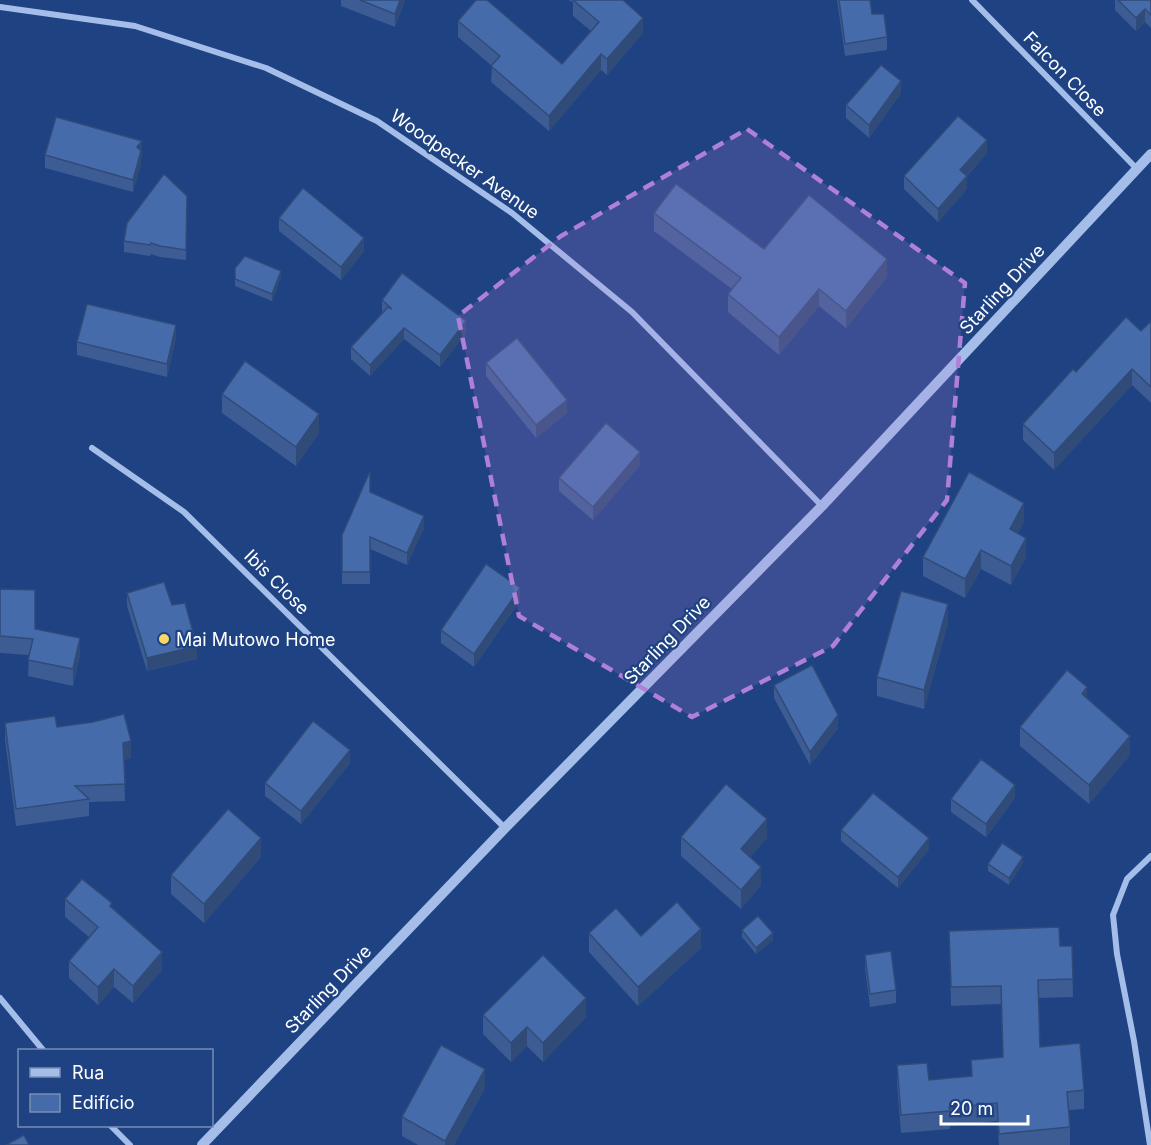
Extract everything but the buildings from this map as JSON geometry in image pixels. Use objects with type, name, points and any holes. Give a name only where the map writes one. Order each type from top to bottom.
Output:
[{"type":"street","name":"Falcon Close","points":[[972,0],[1137,169]]},
{"type":"street","name":"Woodpecker Avenue","points":[[0,7],[135,26],[266,68],[377,121],[512,213],[632,312],[822,506]]},
{"type":"street","name":"Starling Drive","points":[[202,1145],[505,828],[822,506],[1151,154]]},
{"type":"street","name":"Ibis Close","points":[[92,448],[184,512],[505,828]]},
{"type":"street","points":[[1150,1145],[1134,1041],[1117,954],[1113,915],[1127,879],[1151,856]]},
{"type":"street","points":[[0,998],[42,1049]]},
{"type":"street","points":[[113,1127],[130,1145]]},
{"type":"highlighted area","points":[[747,129],[965,283],[947,500],[833,646],[692,717],[519,616],[458,316],[561,236]]},
{"type":"place","name":"Mai Mutowo Home","points":[[164,639]]}]
